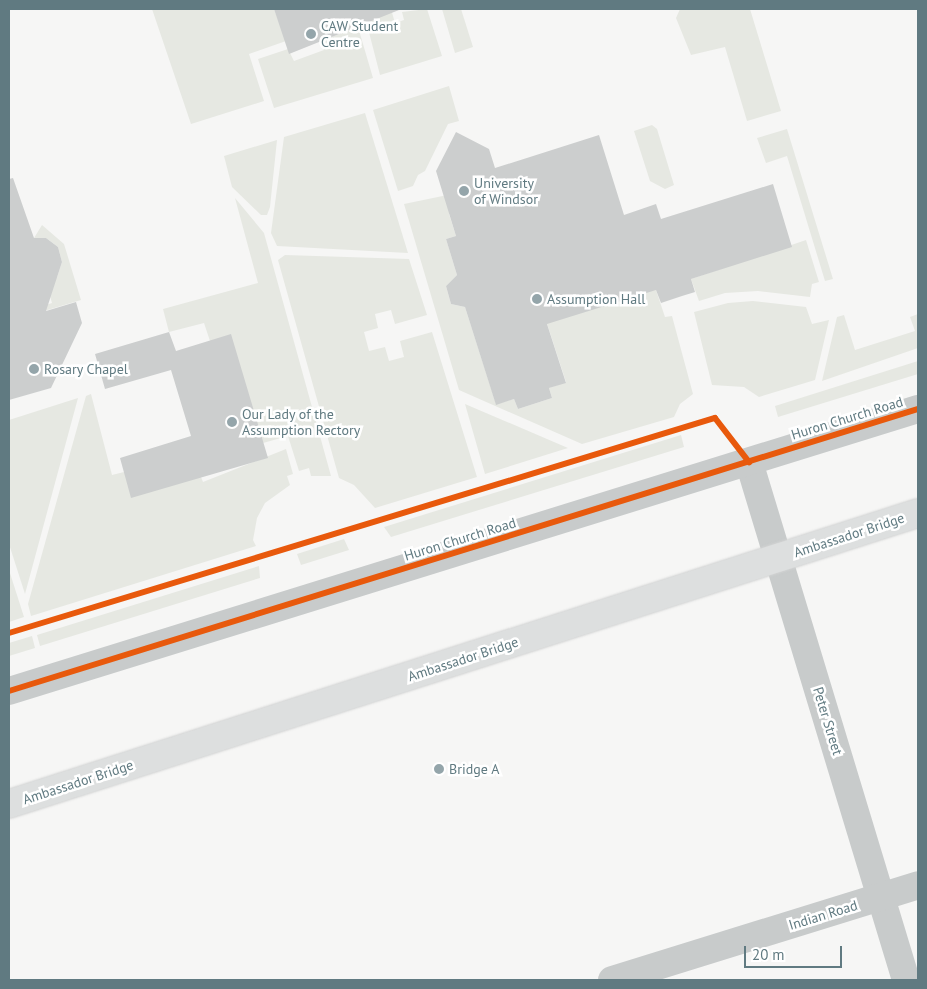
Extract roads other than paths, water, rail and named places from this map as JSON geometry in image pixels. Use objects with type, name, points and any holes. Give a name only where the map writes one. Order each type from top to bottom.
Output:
[{"type":"highway","name":"Ambassador Bridge","points":[[9,804],[918,513]]},
{"type":"street","name":"Huron Church Road","points":[[9,691],[918,409]]},
{"type":"street","name":"Peter Street","points":[[749,462],[906,980]]},
{"type":"street","name":"Indian Road","points":[[612,980],[918,886]]},
{"type":"place","name":"CAW Student Centre","points":[[311,34]]},
{"type":"place","name":"University of Windsor","points":[[464,191]]},
{"type":"place","name":"Assumption Hall","points":[[537,299]]},
{"type":"place","name":"Rosary Chapel","points":[[34,369]]},
{"type":"place","name":"Our Lady of the Assumption Rectory","points":[[232,422]]},
{"type":"place","name":"Bridge A","points":[[439,769]]}]
